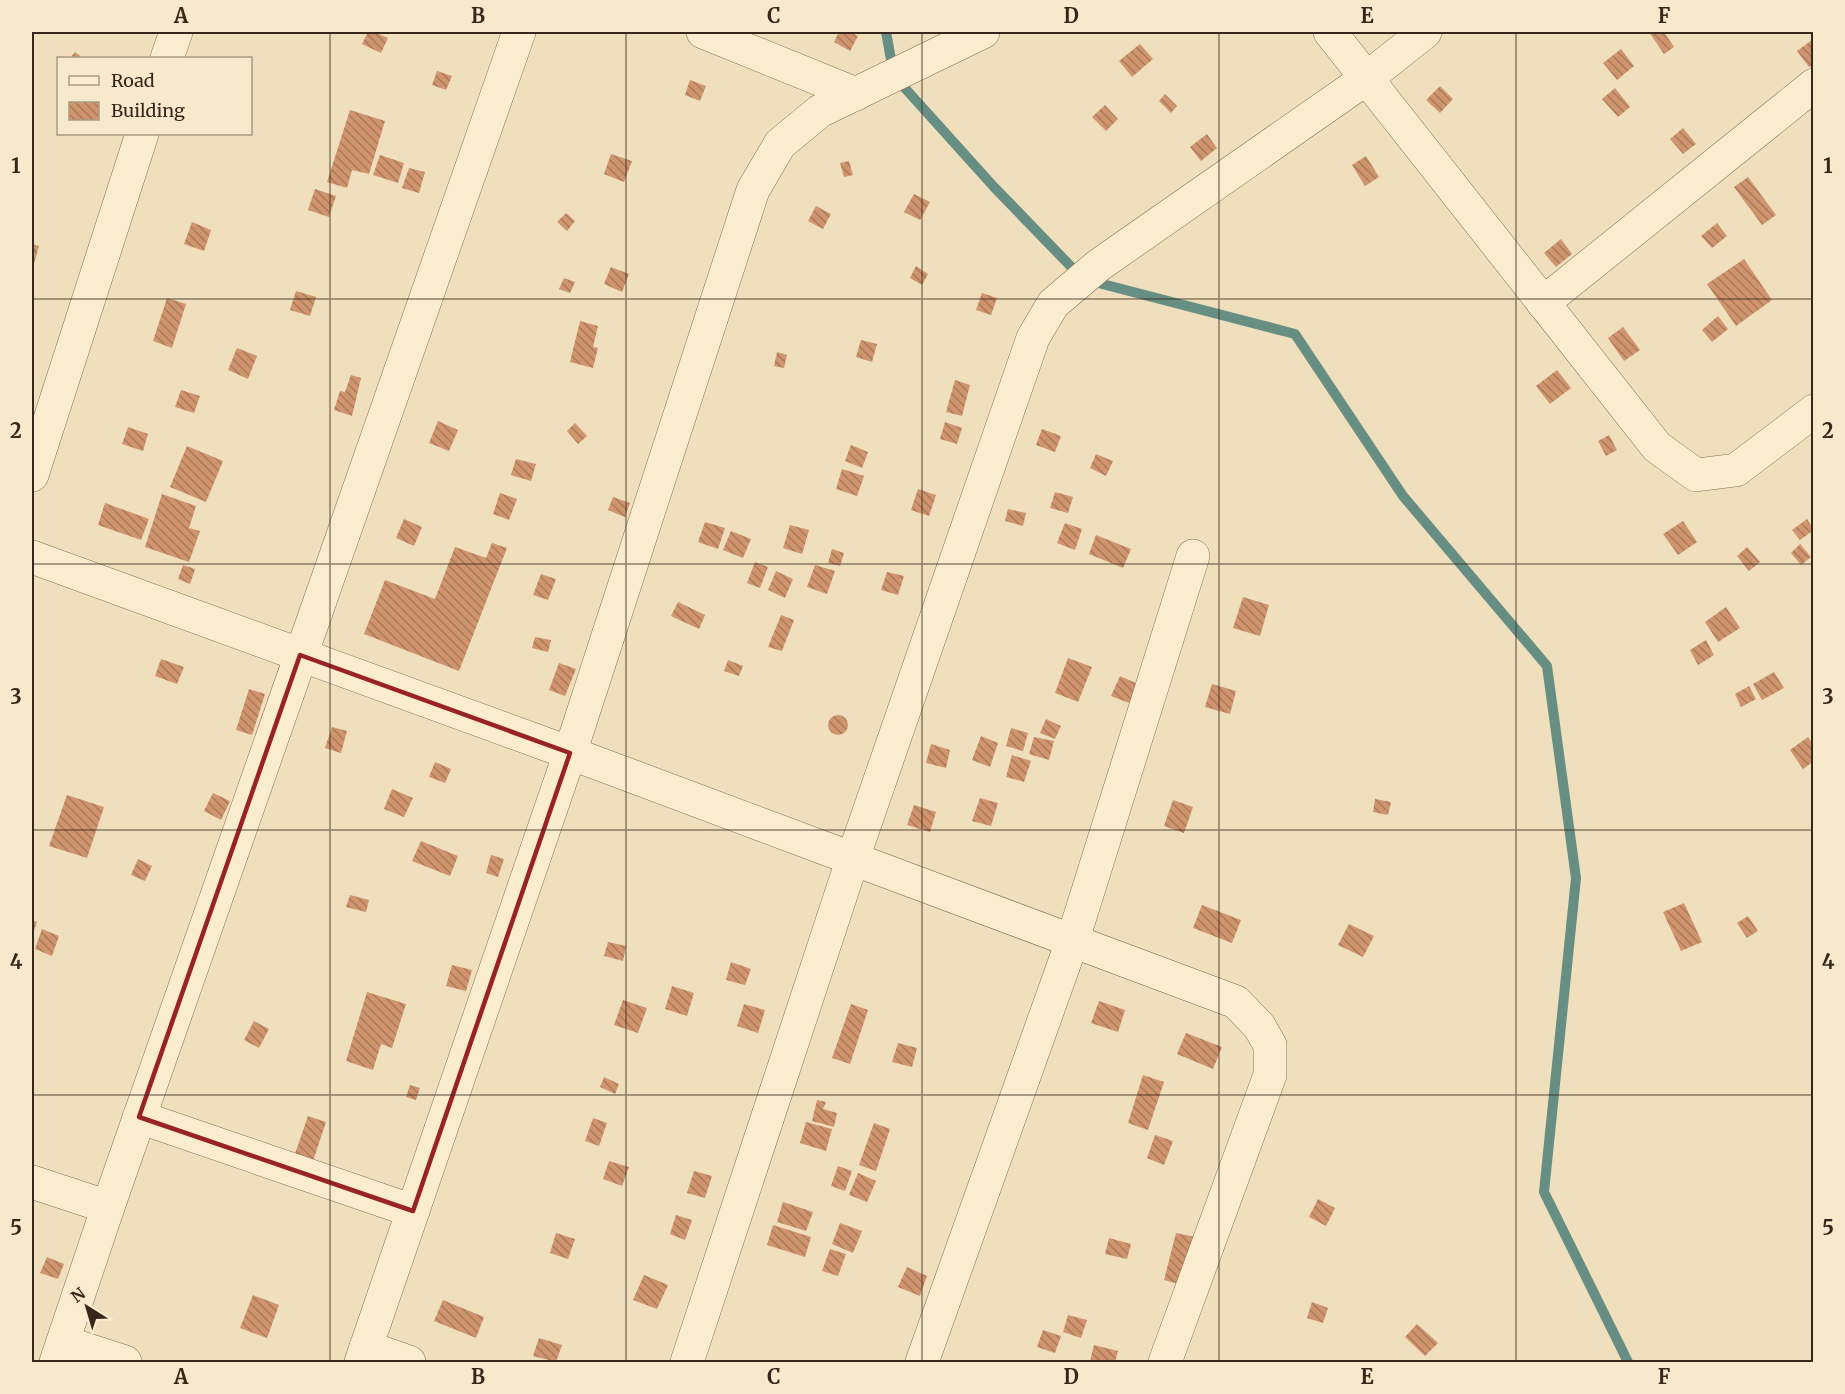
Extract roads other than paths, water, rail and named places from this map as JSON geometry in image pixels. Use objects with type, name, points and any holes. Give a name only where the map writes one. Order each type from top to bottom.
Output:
[{"type":"street","points":[[167,57],[176,32]]},
{"type":"street","points":[[125,1362],[59,1352],[519,32]]},
{"type":"street","points":[[703,32],[856,94]]},
{"type":"street","points":[[409,1362],[363,1355],[570,753],[753,190],[780,144],[820,111],[983,32]]},
{"type":"street","points":[[1330,32],[1657,447],[1696,475],[1736,470],[1814,411]]},
{"type":"street","points":[[687,1362],[853,858],[1033,338],[1053,304],[1099,265],[1366,78],[1425,32]]},
{"type":"street","points":[[1543,303],[1814,85]]},
{"type":"street","points":[[32,475],[142,135]]},
{"type":"street","points":[[922,1362],[1073,939],[1193,556]]},
{"type":"street","points":[[32,557],[570,753],[1073,939],[1236,1002],[1259,1026],[1270,1045],[1270,1075],[1165,1362]]},
{"type":"street","points":[[139,1117],[413,1211]]},
{"type":"street","points":[[32,1182],[108,1207]]},
{"type":"waterway","points":[[886,32],[894,76],[994,187],[1083,279],[1295,334],[1403,496],[1547,666],[1576,878],[1544,1192],[1628,1362]]}]
